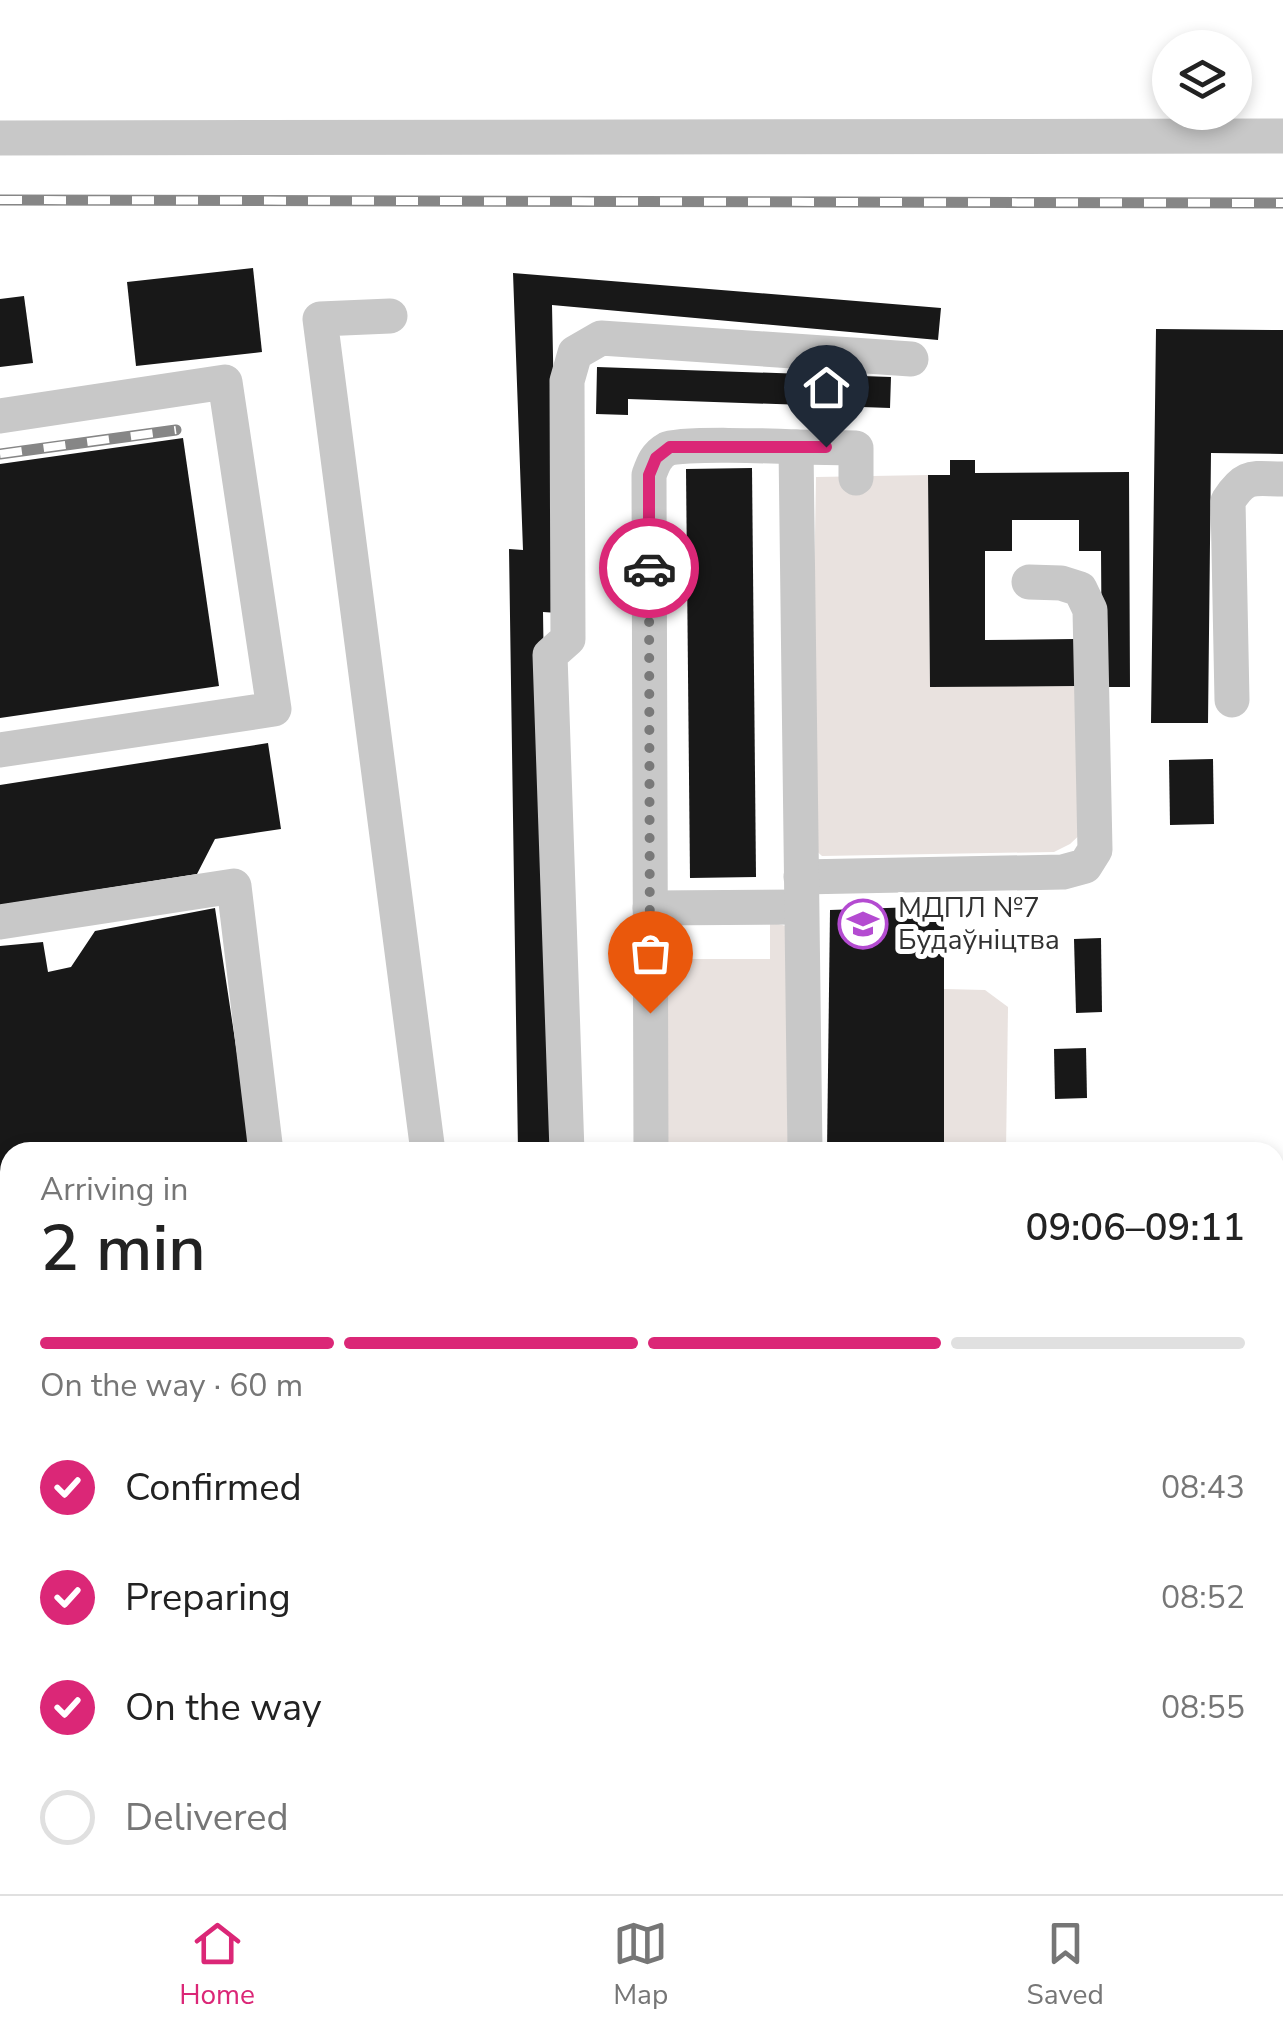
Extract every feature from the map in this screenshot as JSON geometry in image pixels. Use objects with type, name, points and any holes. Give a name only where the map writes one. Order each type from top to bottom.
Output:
[{"type":"lane","points":[[0,138],[1283,136]]},
{"type":"lane","points":[[390,316],[320,318],[427,1142]]},
{"type":"lane","points":[[567,1142],[550,655],[568,639],[567,380],[575,353],[601,338],[911,359]]},
{"type":"lane","points":[[0,416],[225,382],[274,708],[0,750]]},
{"type":"lane","points":[[651,1142],[649,475],[656,458],[670,447],[796,446],[856,448],[856,478]]},
{"type":"lane","points":[[796,446],[806,1142]]},
{"type":"lane","points":[[1232,700],[1228,501],[1238,484],[1249,479],[1283,479]]},
{"type":"lane","points":[[650,908],[1064,872],[1085,866],[1095,850],[1090,610],[1080,589],[1061,583],[1029,582]]},
{"type":"lane","points":[[0,922],[234,886],[265,1142]]},
{"type":"shaded area","points":[[928,475],[930,686],[1076,686],[1085,830],[1054,852],[822,856],[813,848],[810,833],[816,477]]},
{"type":"shaded area","points":[[770,922],[786,926],[788,1142],[668,1142],[666,934],[682,924],[683,959],[770,959]]},
{"type":"shaded area","points":[[944,989],[985,990],[1008,1007],[1006,1142],[944,1142]]},
{"type":"building","points":[[253,268],[262,352],[136,366],[127,282]]},
{"type":"building","points":[[513,273],[941,308],[938,340],[552,305],[558,613],[543,612],[551,1142],[518,1142],[509,549],[523,550]]},
{"type":"building","points":[[24,296],[33,363],[0,367],[0,299]]},
{"type":"building","points":[[1156,329],[1283,330],[1283,454],[1211,453],[1208,723],[1151,723]]},
{"type":"building","points":[[597,367],[891,377],[890,408],[628,399],[628,415],[596,414]]},
{"type":"building","points":[[183,438],[219,686],[0,718],[0,464]]},
{"type":"building","points":[[950,460],[975,460],[975,473],[1129,472],[1130,687],[1102,687],[1101,551],[1079,551],[1079,520],[1012,520],[1012,551],[985,551],[985,640],[1075,639],[1076,686],[930,687],[928,475],[950,475]]},
{"type":"building","points":[[752,468],[756,877],[690,878],[686,469]]},
{"type":"building","points":[[268,743],[281,829],[215,839],[197,874],[0,905],[0,785]]},
{"type":"building","points":[[1213,759],[1214,824],[1170,825],[1169,760]]},
{"type":"building","points":[[944,906],[944,1142],[827,1142],[830,910]]},
{"type":"building","points":[[215,908],[250,1142],[0,1142],[0,946],[43,942],[48,972],[71,967],[95,931]]},
{"type":"building","points":[[1101,938],[1102,1012],[1076,1013],[1074,939]]},
{"type":"building","points":[[1086,1048],[1087,1098],[1055,1099],[1054,1049]]},
{"type":"railway","points":[[0,200],[1283,203]]},
{"type":"railway","points":[[0,454],[176,430]]},
{"type":"way so far","points":[[649,568],[650,1013]]},
{"type":"place","name":"МДПЛ №7 Будаўніцтва","points":[[863,924]]},
{"type":"route","points":[[649,568],[649,475],[656,458],[670,447],[826,447]]}]
